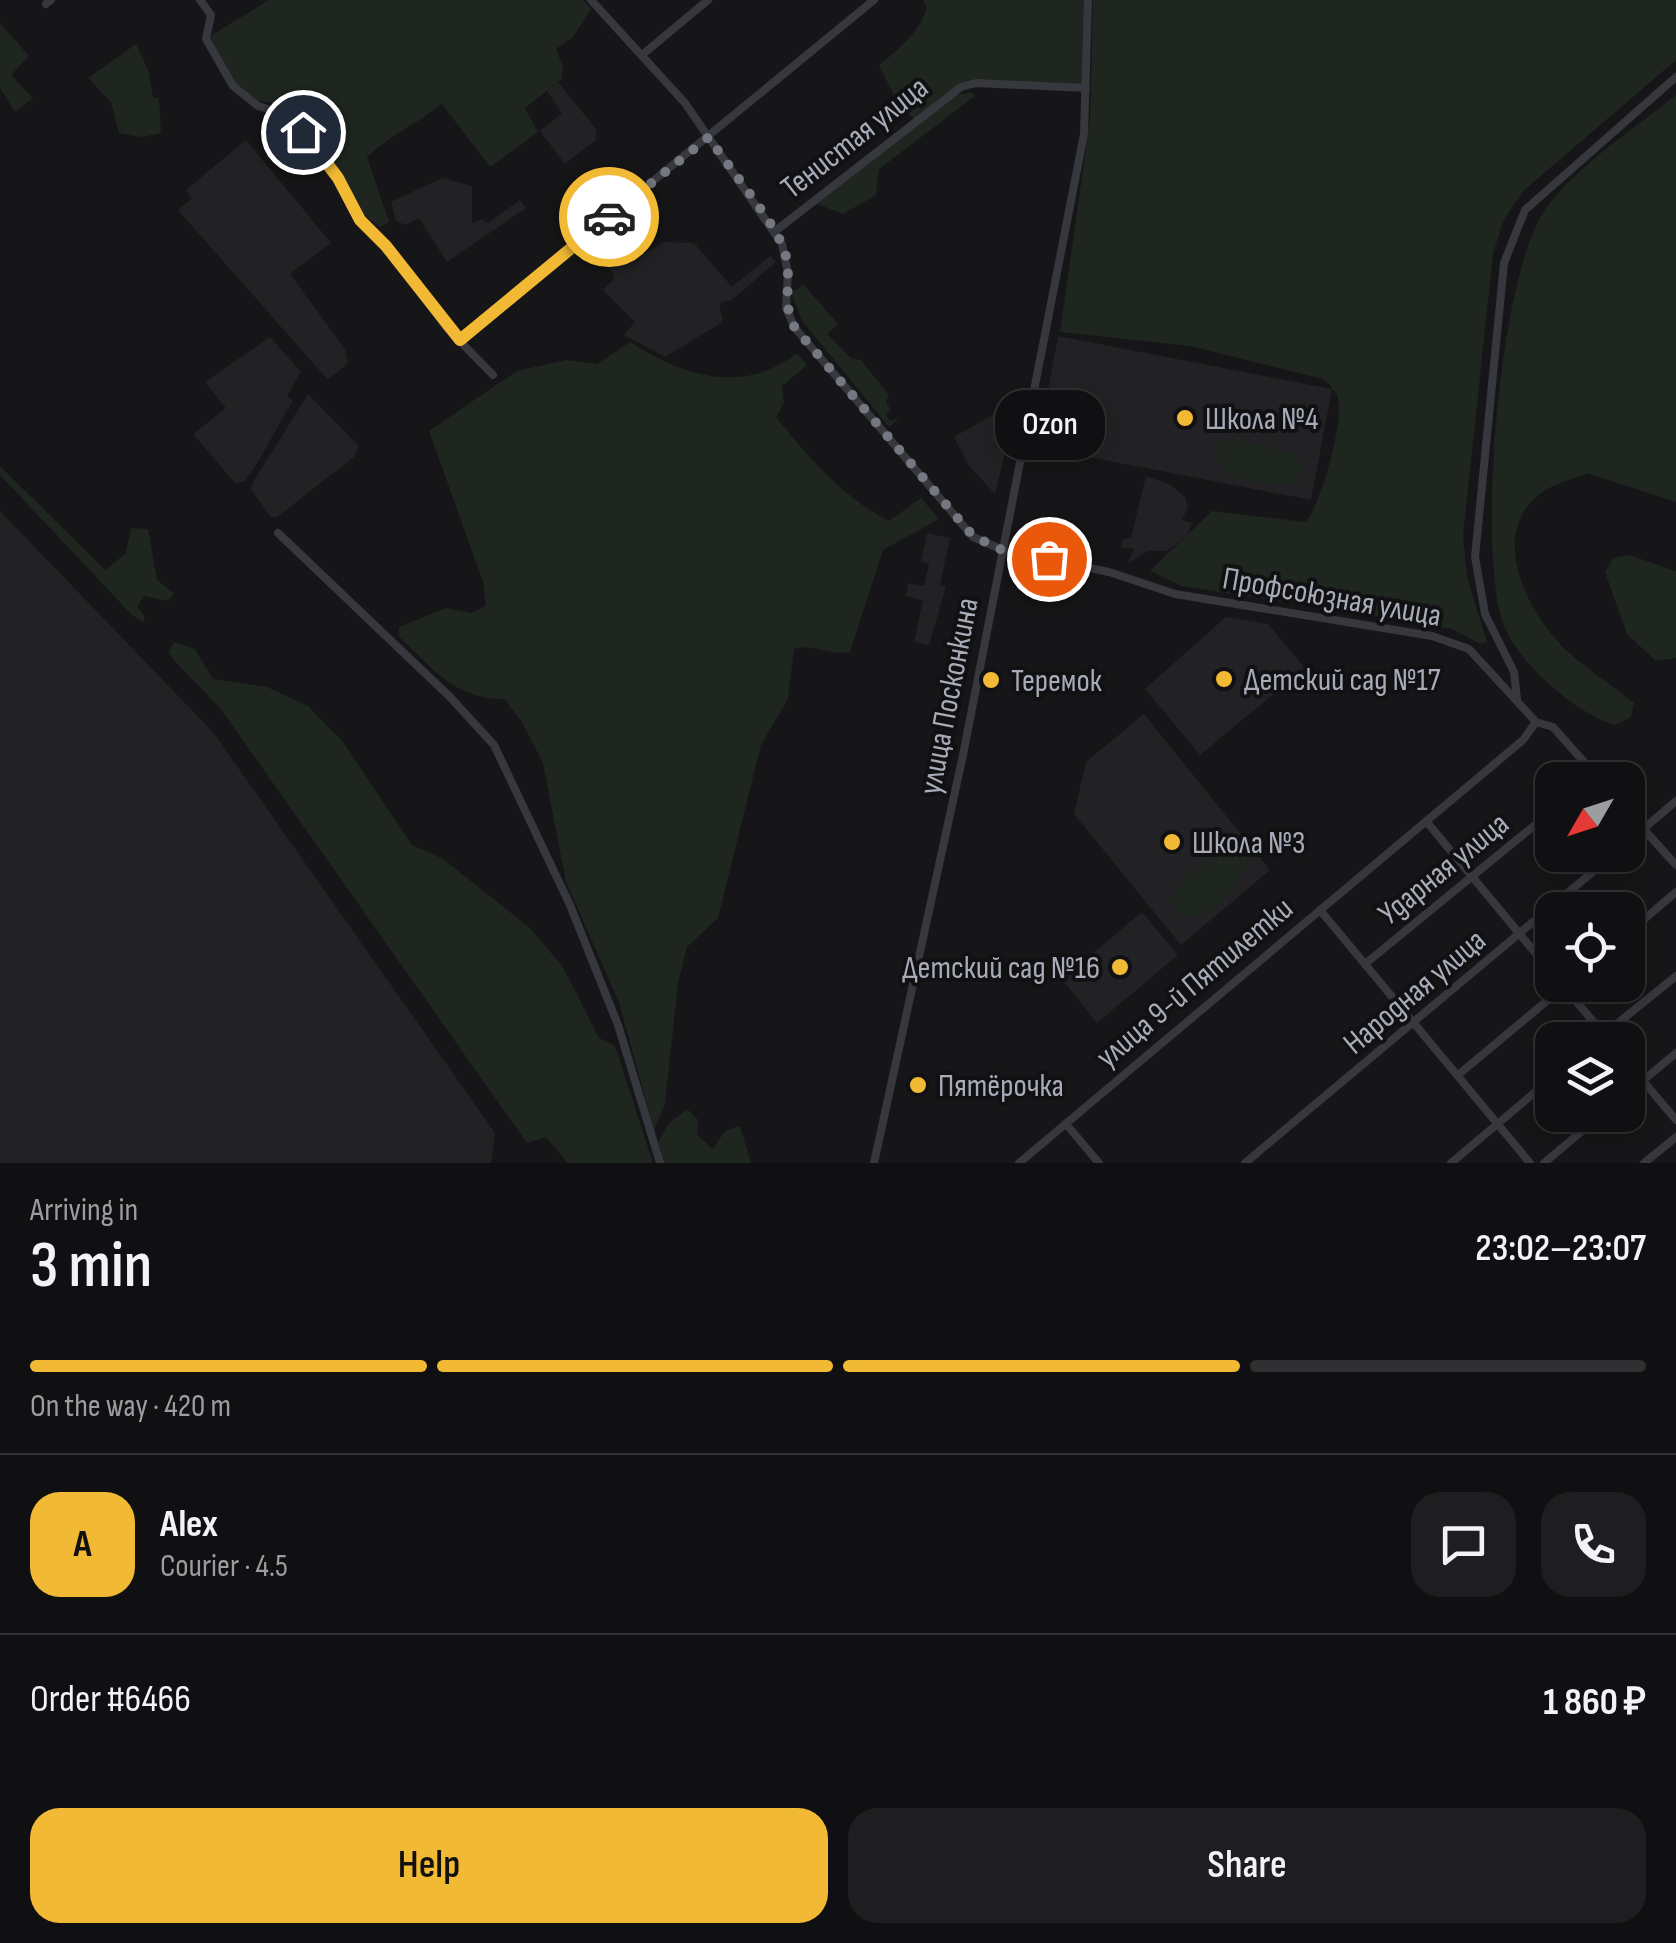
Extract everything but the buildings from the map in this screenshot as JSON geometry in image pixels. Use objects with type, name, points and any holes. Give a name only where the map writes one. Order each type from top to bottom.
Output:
[{"type":"street","points":[[200,0],[210,15],[206,39],[233,86],[248,100],[282,113],[303,132],[338,178],[360,220],[493,376]]},
{"type":"street","points":[[591,0],[642,54],[709,137],[774,232],[786,253],[786,302],[795,328],[973,536],[1002,550]]},
{"type":"street","points":[[642,54],[708,0]]},
{"type":"street","points":[[460,340],[874,0]]},
{"type":"street","name":"улица Посконкина","points":[[874,1163],[925,941],[1084,134],[1088,0]]},
{"type":"street","points":[[1517,699],[1514,672],[1484,614],[1475,556],[1504,263],[1524,210],[1676,77]]},
{"type":"street","name":"Тенистая улица","points":[[774,232],[961,87],[976,83],[1086,88]]},
{"type":"street","points":[[278,533],[450,697],[494,745],[570,905],[618,1025],[660,1163]]},
{"type":"street","name":"Профсоюзная улица","points":[[1002,550],[1109,572],[1176,594],[1432,636],[1469,649],[1536,722],[1554,727],[1582,762]]},
{"type":"street","name":"улица 9-й Пятилетки","points":[[1019,1163],[1523,740],[1536,722]]},
{"type":"street","points":[[1645,827],[1676,801]]},
{"type":"street","points":[[1426,821],[1535,952]]},
{"type":"street","name":"Ударная улица","points":[[1365,964],[1535,825]]},
{"type":"street","points":[[1645,831],[1676,865]]},
{"type":"street","name":"Народная улица","points":[[1245,1163],[1593,872]]},
{"type":"street","points":[[1645,918],[1676,892]]},
{"type":"street","points":[[1320,910],[1530,1163]]},
{"type":"street","points":[[1623,1022],[1676,976]]},
{"type":"street","points":[[1458,1075],[1545,1002]]},
{"type":"street","points":[[1576,1002],[1592,1022]]},
{"type":"street","points":[[1645,1079],[1676,1053]]},
{"type":"street","points":[[1645,1084],[1676,1120]]},
{"type":"street","points":[[1451,1163],[1535,1092]]},
{"type":"street","points":[[1066,1124],[1099,1163]]},
{"type":"street","points":[[1544,1163],[1581,1132]]},
{"type":"street","points":[[1644,1163],[1676,1137]]},
{"type":"shaded area","points":[[269,0],[583,0],[591,9],[573,37],[556,49],[563,67],[562,79],[525,108],[538,132],[490,167],[442,104],[367,157],[389,222],[380,227],[361,213],[317,143],[270,102],[259,101],[241,90],[210,42],[212,35]]},
{"type":"shaded area","points":[[923,0],[1085,0],[1082,88],[968,85],[915,119],[900,108],[879,65],[919,25],[927,8]]},
{"type":"shaded area","points":[[1093,0],[1676,0],[1676,60],[1523,191],[1503,221],[1493,254],[1463,536],[1467,577],[1487,642],[1480,644],[1452,629],[1415,622],[1181,586],[1150,571],[1212,511],[1306,522],[1330,462],[1338,425],[1338,398],[1323,379],[1190,346],[1060,332],[1090,120]]},
{"type":"shaded area","points":[[0,23],[29,56],[11,75],[33,98],[15,112],[0,88]]},
{"type":"shaded area","points":[[136,44],[149,72],[153,98],[159,98],[161,133],[142,137],[119,133],[111,102],[88,78]]},
{"type":"shaded area","points":[[558,82],[596,129],[596,140],[565,164],[540,131],[562,113],[547,91]]},
{"type":"shaded area","points":[[971,92],[975,96],[879,169],[876,195],[843,214],[817,204],[952,96]]},
{"type":"shaded area","points":[[1676,95],[1676,502],[1587,473],[1544,491],[1527,508],[1517,527],[1518,571],[1538,615],[1567,651],[1634,703],[1631,717],[1615,725],[1583,710],[1551,686],[1523,656],[1504,626],[1492,540],[1497,415],[1515,292],[1529,243],[1545,210],[1589,163]]},
{"type":"shaded area","points":[[246,140],[331,243],[290,274],[345,349],[348,363],[328,380],[178,210],[192,198],[186,190]]},
{"type":"shaded area","points":[[442,178],[472,186],[472,223],[482,219],[488,223],[520,200],[526,208],[447,262],[419,218],[406,225],[396,221],[391,202]]},
{"type":"shaded area","points":[[664,242],[694,243],[732,287],[770,256],[776,262],[732,300],[719,303],[723,322],[665,357],[624,335],[635,322],[603,290],[615,278],[609,268],[618,259],[628,264]]},
{"type":"shaded area","points":[[803,284],[838,324],[827,334],[851,358],[861,360],[889,395],[886,403],[891,409],[886,415],[891,421],[900,417],[889,427],[803,322],[791,293]]},
{"type":"shaded area","name":"Школа №4","points":[[1058,336],[1332,389],[1311,500],[1037,447]]},
{"type":"shaded area","points":[[270,337],[301,372],[287,396],[293,400],[259,460],[245,481],[236,484],[193,434],[226,408],[205,382]]},
{"type":"shaded area","points":[[630,342],[672,364],[714,376],[756,374],[797,353],[807,365],[782,386],[784,403],[776,417],[801,447],[842,489],[889,521],[921,498],[939,519],[883,550],[850,652],[794,649],[788,699],[761,745],[718,918],[687,947],[678,984],[665,1104],[654,1130],[619,1002],[566,882],[543,763],[522,722],[504,699],[486,698],[458,688],[399,637],[399,627],[446,608],[471,613],[486,606],[483,582],[429,431],[517,371],[566,360],[597,364]]},
{"type":"shaded area","points":[[308,394],[359,446],[354,457],[277,517],[271,517],[251,490],[253,482]]},
{"type":"shaded area","points":[[993,415],[1009,436],[995,494],[969,466],[954,437]]},
{"type":"shaded area","points":[[1233,439],[1296,455],[1302,465],[1300,478],[1277,484],[1229,474],[1219,466],[1215,455],[1220,442]]},
{"type":"shaded area","points":[[0,466],[105,570],[126,553],[131,528],[148,529],[157,580],[174,593],[168,601],[144,596],[137,606],[145,617],[143,622],[132,615],[0,475]]},
{"type":"shaded area","points":[[1146,476],[1171,485],[1185,497],[1188,507],[1182,520],[1192,523],[1187,536],[1167,551],[1148,551],[1128,563],[1134,549],[1121,547],[1123,539],[1131,538]]},
{"type":"shaded area","points":[[0,511],[213,732],[495,1133],[491,1163],[0,1163]]},
{"type":"shaded area","points":[[927,533],[950,538],[940,585],[946,587],[929,645],[914,642],[923,600],[906,596],[908,583],[924,586],[929,564],[921,562]]},
{"type":"shaded area","points":[[1629,555],[1676,571],[1676,658],[1656,661],[1627,634],[1605,572],[1613,558]]},
{"type":"shaded area","name":"Детский сад №17","points":[[1226,617],[1268,624],[1305,668],[1200,755],[1145,689]]},
{"type":"shaded area","points":[[174,642],[195,649],[213,679],[267,687],[308,706],[343,742],[412,845],[443,859],[530,928],[563,967],[599,1038],[615,1046],[653,1163],[568,1163],[546,1137],[527,1143],[220,708],[173,659],[169,651]]},
{"type":"shaded area","name":"Школа №3","points":[[1144,714],[1270,870],[1181,945],[1074,814],[1086,762]]},
{"type":"shaded area","points":[[1232,849],[1247,860],[1245,870],[1228,895],[1201,914],[1177,914],[1170,902],[1179,886],[1205,862]]},
{"type":"shaded area","name":"Детский сад №16","points":[[1142,912],[1178,955],[1097,1023],[1062,979]]},
{"type":"shaded area","points":[[687,1109],[698,1120],[697,1135],[713,1149],[725,1131],[740,1126],[751,1163],[664,1163],[658,1142],[669,1123]]},
{"type":"way so far","points":[[609,217],[709,137],[782,244],[788,273],[786,308],[795,328],[973,536],[1002,550],[1049,559]]},
{"type":"place","name":"Школа №4","points":[[1185,418]]},
{"type":"place","name":"Ozon","points":[[1049,559]]},
{"type":"place","name":"Детский сад №17","points":[[1224,679]]},
{"type":"place","name":"Теремок","points":[[991,680]]},
{"type":"place","name":"Школа №3","points":[[1172,842]]},
{"type":"place","name":"Детский сад №16","points":[[1120,967]]},
{"type":"place","name":"Пятёрочка","points":[[918,1085]]},
{"type":"route","points":[[303,132],[338,178],[360,220],[386,246],[460,340],[609,217]]}]
